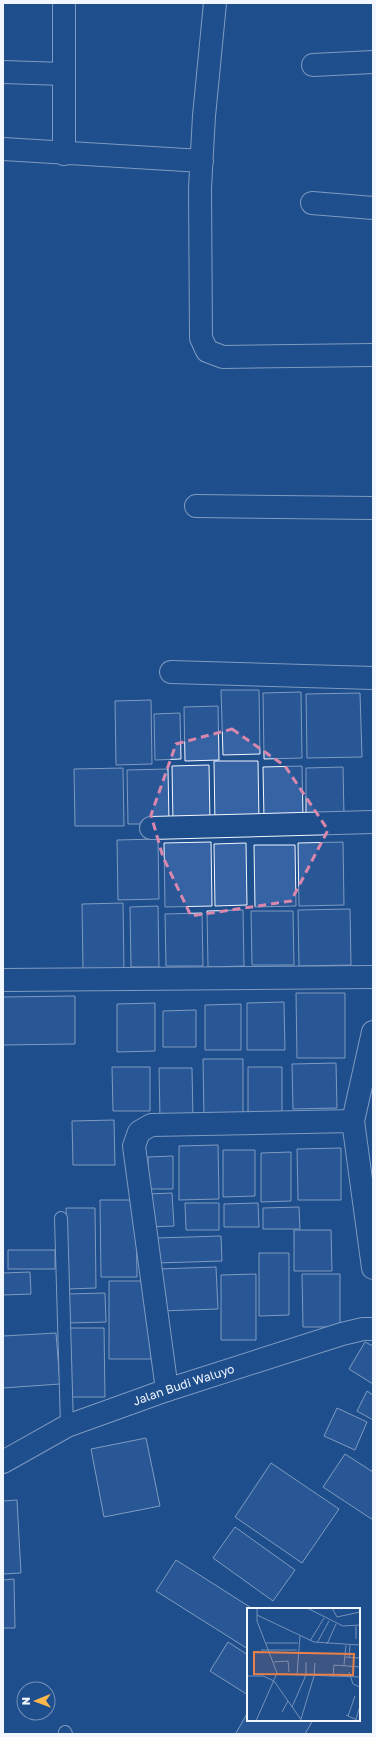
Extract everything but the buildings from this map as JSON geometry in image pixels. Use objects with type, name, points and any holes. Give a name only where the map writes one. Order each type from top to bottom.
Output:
[{"type":"street","points":[[64,3],[64,154]]},
{"type":"street","points":[[215,3],[205,108],[200,188],[201,338],[207,351],[222,357],[373,355]]},
{"type":"street","points":[[313,65],[373,62]]},
{"type":"street","points":[[3,72],[64,74]]},
{"type":"street","points":[[3,149],[64,154],[202,161]]},
{"type":"street","points":[[312,203],[373,208]]},
{"type":"street","points":[[196,506],[373,508]]},
{"type":"street","points":[[171,672],[373,678]]},
{"type":"street","points":[[152,828],[373,822]]},
{"type":"street","points":[[3,980],[373,977]]},
{"type":"street","points":[[373,1032],[353,1121],[373,1268]]},
{"type":"street","points":[[167,1390],[134,1146],[139,1132],[151,1125],[353,1121]]},
{"type":"street","name":"Jalan Budi Waluyo","points":[[3,1462],[67,1426],[167,1390],[342,1334],[363,1329],[373,1330]]},
{"type":"lane","points":[[61,1218],[67,1426]]},
{"type":"highlighted area","points":[[232,729],[285,766],[328,830],[291,901],[191,916],[163,857],[151,815],[176,744]]}]
